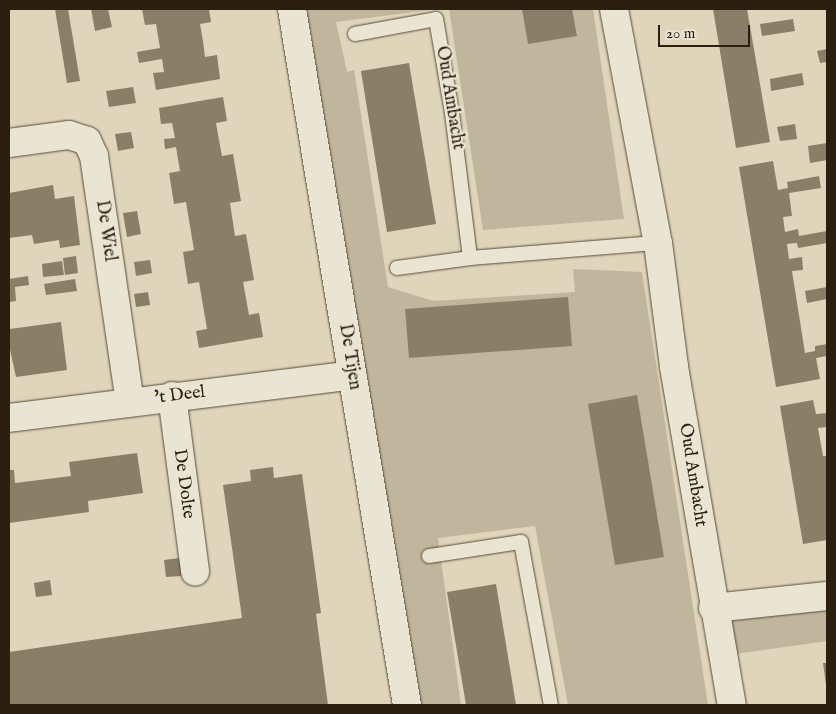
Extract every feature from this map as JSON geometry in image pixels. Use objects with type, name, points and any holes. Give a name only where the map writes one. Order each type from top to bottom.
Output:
[{"type":"street","name":"De Tijen","points":[[292,9],[408,705]]},
{"type":"street","name":"Oud Ambacht","points":[[614,9],[658,243],[674,366],[732,705]]},
{"type":"street","name":"De Wiel","points":[[9,143],[69,135],[87,141],[94,156],[130,402]]},
{"type":"street","name":"'t Deel","points":[[9,418],[172,396],[352,375]]},
{"type":"street","name":"De Dolte","points":[[172,396],[195,571]]},
{"type":"street","points":[[714,608],[827,596]]},
{"type":"lane","name":"Oud Ambacht","points":[[355,34],[436,19],[452,114],[470,258]]},
{"type":"lane","points":[[398,268],[470,258],[658,243]]},
{"type":"lane","points":[[429,556],[522,542],[551,705]]},
{"type":"shaded area","points":[[304,9],[438,9],[336,22],[347,72],[354,70],[388,287],[433,301],[575,292],[573,269],[642,272],[708,705],[568,705],[535,526],[438,538],[461,705],[419,705]]},
{"type":"shaded area","points":[[449,9],[593,9],[624,219],[483,230]]},
{"type":"shaded area","points":[[827,586],[827,641],[735,654],[726,599]]},
{"type":"building","points":[[55,9],[68,9],[80,81],[67,83]]},
{"type":"building","points":[[91,9],[108,9],[112,27],[95,31]]},
{"type":"building","points":[[142,9],[209,9],[211,22],[200,24],[205,57],[217,55],[220,79],[156,90],[153,73],[164,72],[162,59],[139,63],[137,52],[160,48],[156,24],[145,25]]},
{"type":"building","points":[[522,9],[572,9],[577,36],[528,44]]},
{"type":"building","points":[[713,9],[747,9],[770,142],[736,148]]},
{"type":"building","points":[[793,19],[795,31],[762,36],[760,24]]},
{"type":"building","points":[[827,49],[827,62],[820,63],[817,51]]},
{"type":"building","points":[[409,63],[436,224],[387,232],[361,71]]},
{"type":"building","points":[[802,73],[804,85],[771,91],[770,79]]},
{"type":"building","points":[[133,87],[136,103],[109,107],[106,91]]},
{"type":"building","points":[[223,97],[227,121],[216,123],[222,156],[233,154],[241,201],[230,203],[235,236],[246,234],[254,280],[243,282],[249,315],[259,313],[263,337],[199,348],[196,331],[207,329],[199,282],[188,284],[183,252],[194,250],[186,202],[174,204],[169,173],[180,171],[176,147],[165,149],[164,139],[175,138],[172,123],[161,124],[159,108]]},
{"type":"building","points":[[795,124],[797,139],[780,141],[777,127]]},
{"type":"building","points":[[131,132],[134,148],[118,151],[115,134]]},
{"type":"building","points":[[827,143],[827,160],[810,163],[808,146]]},
{"type":"building","points":[[773,161],[778,190],[788,188],[787,182],[819,176],[821,188],[789,193],[792,216],[783,217],[785,232],[798,229],[799,236],[827,231],[827,243],[798,248],[797,243],[787,244],[789,259],[802,257],[803,270],[792,271],[805,353],[815,351],[815,346],[827,344],[827,356],[816,358],[820,379],[776,387],[739,167]]},
{"type":"building","points":[[53,185],[55,199],[74,196],[80,245],[60,248],[59,240],[34,244],[32,235],[9,238],[9,193]]},
{"type":"building","points":[[137,211],[141,234],[127,237],[123,213]]},
{"type":"building","points":[[76,256],[78,273],[65,275],[63,258]]},
{"type":"building","points":[[150,260],[152,273],[136,276],[134,262]]},
{"type":"building","points":[[62,261],[64,275],[43,277],[42,264]]},
{"type":"building","points":[[28,276],[29,285],[15,287],[16,301],[9,302],[9,279]]},
{"type":"building","points":[[75,279],[77,291],[46,295],[44,284]]},
{"type":"building","points":[[827,287],[827,299],[807,303],[805,291]]},
{"type":"building","points":[[148,292],[150,305],[136,307],[134,294]]},
{"type":"building","points":[[568,297],[572,346],[409,358],[405,309]]},
{"type":"building","points":[[61,322],[67,370],[16,377],[9,345],[9,326],[10,329]]},
{"type":"building","points":[[637,395],[664,557],[615,565],[588,404]]},
{"type":"building","points":[[813,400],[816,414],[827,413],[827,427],[818,428],[823,456],[827,456],[827,540],[803,544],[780,406]]},
{"type":"building","points":[[137,453],[143,493],[88,501],[89,512],[9,523],[9,470],[14,470],[15,483],[71,476],[69,462]]},
{"type":"building","points":[[273,467],[274,478],[302,474],[321,613],[316,614],[328,705],[9,705],[9,652],[242,618],[223,485],[251,481],[250,470]]},
{"type":"building","points":[[180,558],[182,576],[166,577],[164,560]]},
{"type":"building","points":[[50,580],[52,595],[36,597],[34,583]]},
{"type":"building","points":[[496,584],[516,705],[466,705],[447,592]]},
{"type":"building","points":[[823,663],[827,663],[827,685],[826,685]]}]
